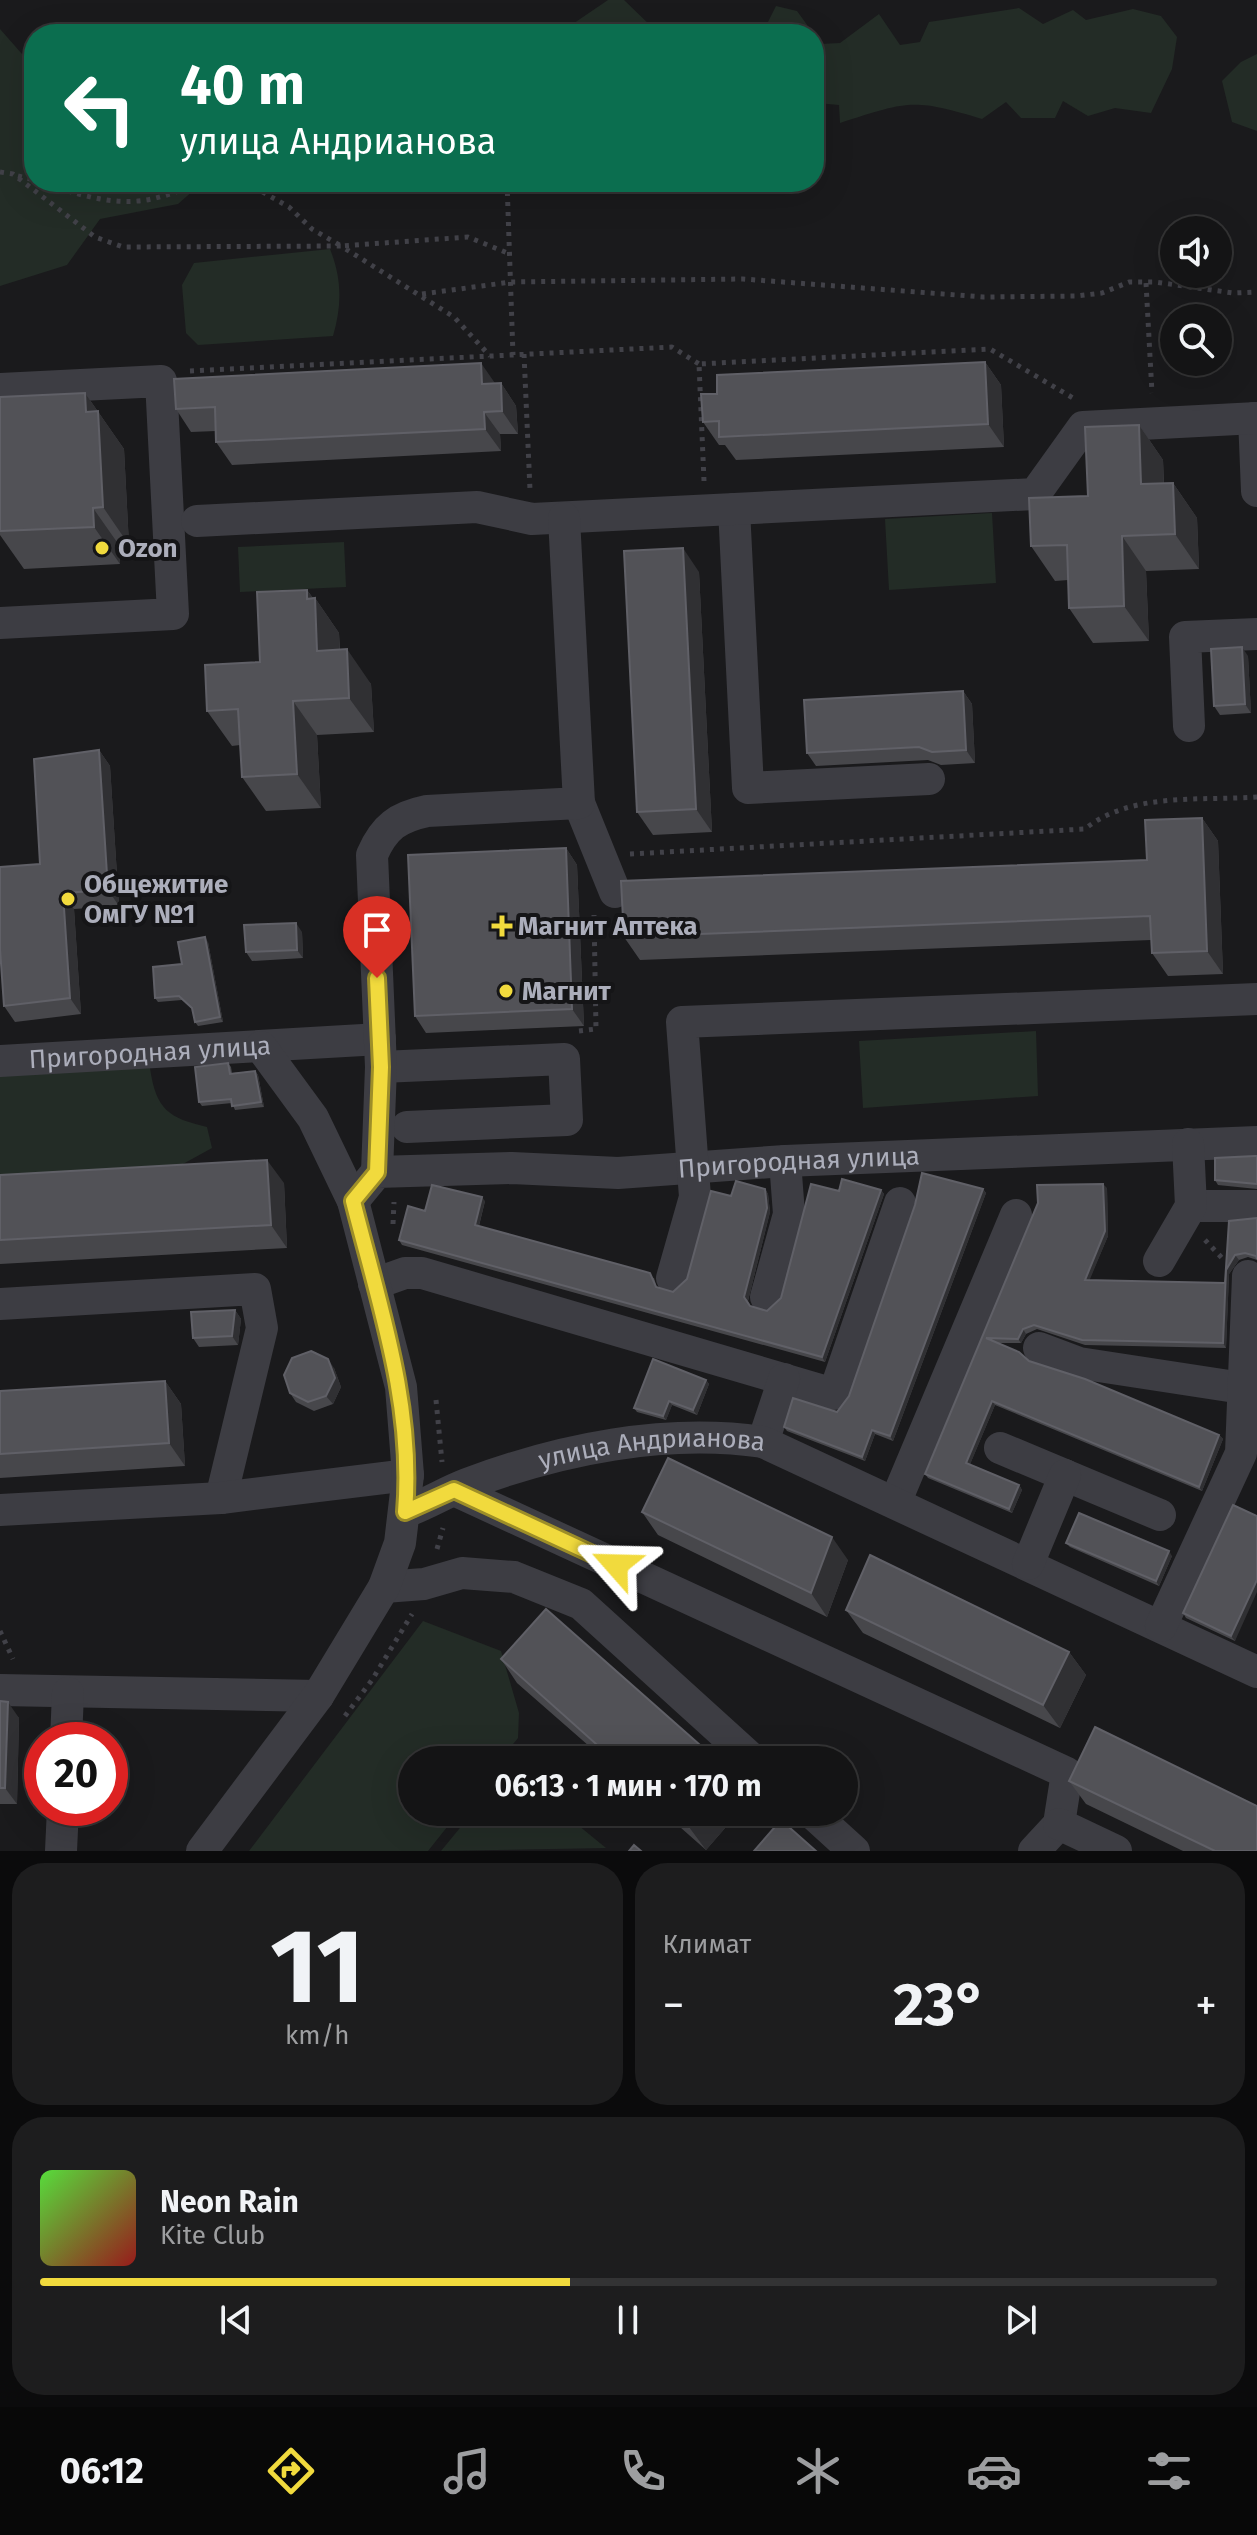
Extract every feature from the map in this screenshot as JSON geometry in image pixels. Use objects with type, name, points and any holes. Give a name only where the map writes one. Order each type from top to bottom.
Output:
[{"type":"street","points":[[0,389],[161,381],[173,614],[0,623]]},
{"type":"street","points":[[197,521],[477,507],[532,519],[564,518],[1035,494],[1083,427],[1256,418],[1257,491]]},
{"type":"street","points":[[720,510],[748,788],[929,779]]},
{"type":"street","points":[[564,518],[579,803],[601,855],[605,898]]},
{"type":"street","points":[[1189,726],[1185,637],[1257,634]]},
{"type":"street","points":[[353,1201],[377,1172],[381,1053],[372,855],[381,833],[403,815],[427,811],[579,803]]},
{"type":"street","points":[[672,1278],[695,1197],[682,1022],[1257,999]]},
{"type":"street","points":[[261,1047],[564,1059],[567,1120],[407,1127]]},
{"type":"street","name":"Пригородная улица","points":[[0,1061],[261,1047],[313,1118],[353,1201],[401,1387],[408,1475],[405,1512]]},
{"type":"street","points":[[512,1124],[512,1168]]},
{"type":"street","name":"Пригородная улица","points":[[377,1172],[512,1168],[618,1173],[785,1161],[1257,1142]]},
{"type":"street","points":[[1159,1261],[1191,1206],[1188,1144]]},
{"type":"street","points":[[766,1297],[789,1214],[785,1161]]},
{"type":"street","points":[[374,1284],[405,1273],[422,1273],[834,1394],[900,1203]]},
{"type":"street","points":[[1191,1206],[1257,1206]]},
{"type":"street","points":[[895,1503],[1016,1215]]},
{"type":"street","points":[[1161,1626],[1241,1453],[1248,1276]]},
{"type":"street","points":[[0,1304],[255,1289],[262,1328],[221,1498]]},
{"type":"street","points":[[1039,1348],[1079,1363],[1242,1388]]},
{"type":"street","points":[[763,1442],[784,1379]]},
{"type":"street","name":"улица Андрианова","points":[[405,1512],[454,1490],[533,1463],[621,1444],[713,1435],[763,1442],[1257,1672]]},
{"type":"street","points":[[1000,1448],[1160,1515]]},
{"type":"street","points":[[0,1510],[221,1498],[408,1475]]},
{"type":"street","points":[[1028,1564],[1065,1475]]},
{"type":"street","points":[[454,1490],[1067,1773],[1059,1824],[1034,1851]]},
{"type":"street","points":[[202,1851],[318,1696],[384,1587],[400,1543],[405,1512]]},
{"type":"street","points":[[384,1587],[424,1584],[462,1573],[514,1577],[581,1604],[738,1746]]},
{"type":"street","points":[[0,1690],[318,1696]]},
{"type":"street","points":[[67,1722],[68,1693]]},
{"type":"street","points":[[1059,1824],[1116,1851]]},
{"type":"street","points":[[61,1851],[62,1826]]},
{"type":"street","points":[[826,1826],[854,1851]]},
{"type":"path","points":[[0,172],[24,177]]},
{"type":"path","points":[[13,174],[24,182]]},
{"type":"path","points":[[36,192],[95,237],[123,247],[341,246],[468,237],[510,254]]},
{"type":"path","points":[[74,192],[94,198],[139,201],[169,192]]},
{"type":"path","points":[[264,192],[278,199],[312,229],[422,294],[454,317],[490,356]]},
{"type":"path","points":[[507,192],[513,355]]},
{"type":"path","points":[[422,294],[511,282],[743,279],[983,297],[1077,296],[1102,293],[1129,282],[1233,293],[1257,292]]},
{"type":"path","points":[[1146,283],[1154,424]]},
{"type":"path","points":[[185,371],[672,347],[699,364],[990,349],[1119,425]]},
{"type":"path","points":[[524,354],[532,519]]},
{"type":"path","points":[[699,364],[720,510]]},
{"type":"path","points":[[601,855],[1085,829],[1100,816],[1126,805],[1257,797]]},
{"type":"path","points":[[564,1059],[577,1032],[596,1029],[605,898]]},
{"type":"path","points":[[1191,1206],[1208,1247],[1222,1259],[1242,1266],[1248,1276]]},
{"type":"shaded area","points":[[608,0],[624,0],[649,24],[573,24]]},
{"type":"shaded area","points":[[776,6],[797,11],[807,24],[767,24]]},
{"type":"shaded area","points":[[1019,8],[1043,24],[1073,10],[1086,20],[1133,9],[1161,16],[1177,37],[1172,69],[1151,113],[1115,108],[1088,116],[1063,101],[1055,118],[1021,118],[1006,102],[982,119],[925,105],[911,105],[881,110],[840,123],[839,105],[824,104],[824,44],[840,43],[879,14],[900,45],[920,42],[929,22]]},
{"type":"shaded area","points":[[0,29],[24,54],[24,192],[192,192],[178,204],[100,219],[67,265],[0,286]]},
{"type":"shaded area","points":[[1257,54],[1257,131],[1232,122],[1222,81],[1241,62]]},
{"type":"shaded area","points":[[330,249],[339,292],[333,336],[198,345],[186,333],[182,285],[194,263]]},
{"type":"shaded area","points":[[992,513],[996,583],[889,590],[885,519]]},
{"type":"shaded area","points":[[344,542],[346,587],[240,592],[238,547]]},
{"type":"shaded area","points":[[1036,1031],[1038,1096],[863,1108],[859,1041]]},
{"type":"shaded area","points":[[150,1068],[156,1094],[166,1110],[183,1120],[207,1127],[212,1148],[172,1170],[0,1190],[0,1074]]},
{"type":"shaded area","points":[[423,1621],[501,1651],[519,1713],[518,1738],[511,1746],[398,1746],[398,1826],[448,1826],[428,1851],[249,1851]]},
{"type":"shaded area","points":[[462,1826],[579,1826],[606,1848],[441,1851]]},
{"type":"building","points":[[985,362],[988,424],[719,437],[719,421],[703,422],[701,394],[717,394],[717,375]]},
{"type":"building","points":[[481,363],[482,384],[501,383],[502,411],[484,412],[485,429],[216,442],[215,407],[176,409],[174,379]]},
{"type":"building","points":[[85,393],[86,412],[98,411],[103,507],[93,508],[94,527],[0,531],[0,397]]},
{"type":"building","points":[[1139,425],[1141,484],[1173,483],[1175,534],[1122,536],[1124,606],[1069,608],[1067,545],[1031,546],[1029,498],[1088,496],[1085,427]]},
{"type":"building","points":[[683,548],[696,809],[637,812],[624,551]]},
{"type":"building","points":[[307,590],[307,599],[315,598],[317,651],[347,649],[349,698],[293,701],[297,774],[242,777],[238,709],[207,711],[205,665],[260,662],[257,592]]},
{"type":"building","points":[[1242,647],[1245,704],[1214,706],[1211,649]]},
{"type":"building","points":[[963,691],[966,750],[932,752],[919,747],[807,753],[804,700]]},
{"type":"building","name":"Общежитие ОмГУ №1","points":[[99,750],[108,890],[63,893],[70,998],[4,1006],[0,867],[40,864],[34,759]]},
{"type":"building","points":[[1202,818],[1207,951],[1152,953],[1150,916],[624,937],[621,881],[1147,860],[1145,820]]},
{"type":"building","points":[[566,848],[572,1009],[415,1016],[408,855]]},
{"type":"building","points":[[296,923],[297,950],[246,952],[244,925]]},
{"type":"building","points":[[205,937],[220,1017],[195,1022],[192,1008],[179,996],[155,998],[153,967],[182,964],[178,942]]},
{"type":"building","points":[[228,1063],[230,1074],[255,1071],[261,1102],[232,1106],[231,1099],[199,1102],[195,1067]]},
{"type":"building","points":[[1257,1156],[1257,1184],[1215,1180],[1215,1158]]},
{"type":"building","points":[[267,1160],[271,1225],[0,1240],[0,1175]]},
{"type":"building","points":[[922,1173],[983,1189],[890,1436],[872,1430],[862,1457],[784,1427],[793,1398],[837,1412],[849,1396],[915,1205]]},
{"type":"building","points":[[842,1179],[881,1190],[822,1357],[399,1240],[408,1206],[425,1211],[432,1185],[482,1197],[475,1225],[650,1273],[656,1287],[673,1292],[687,1279],[711,1191],[731,1196],[736,1181],[765,1189],[767,1208],[744,1297],[750,1306],[767,1311],[781,1298],[811,1184],[839,1191]]},
{"type":"building","points":[[1103,1184],[1105,1231],[1085,1280],[1225,1283],[1229,1221],[1257,1218],[1257,1259],[1245,1253],[1235,1255],[1226,1270],[1223,1343],[1082,1340],[1034,1325],[1023,1329],[1018,1339],[986,1338],[1019,1352],[1029,1361],[1085,1379],[1219,1435],[1199,1487],[992,1401],[966,1463],[1019,1485],[1009,1509],[925,1474],[1038,1203],[1037,1185]]},
{"type":"building","points":[[235,1310],[232,1336],[193,1338],[191,1312]]},
{"type":"building","points":[[311,1351],[328,1359],[335,1378],[326,1396],[308,1402],[290,1393],[284,1375],[292,1358]]},
{"type":"building","points":[[653,1359],[706,1380],[693,1410],[669,1401],[663,1416],[634,1408]]},
{"type":"building","points":[[165,1381],[169,1443],[0,1454],[0,1391]]},
{"type":"building","points":[[668,1458],[832,1537],[811,1593],[642,1512]]},
{"type":"building","points":[[1233,1505],[1257,1516],[1257,1580],[1231,1636],[1183,1613]]},
{"type":"building","points":[[1079,1513],[1169,1551],[1156,1581],[1066,1543]]},
{"type":"building","points":[[870,1555],[1069,1652],[1043,1705],[846,1610]]},
{"type":"building","points":[[546,1609],[701,1746],[598,1746],[501,1659]]},
{"type":"building","points":[[0,1701],[8,1702],[5,1788],[0,1788]]},
{"type":"building","points":[[1095,1727],[1257,1806],[1257,1851],[1215,1851],[1069,1781]]},
{"type":"building","points":[[776,1826],[788,1826],[816,1851],[754,1851]]},
{"type":"place","name":"Ozon","points":[[102,548]]},
{"type":"place","name":"Общежитие ОмГУ №1","points":[[68,899]]},
{"type":"place","name":"Магнит Аптека","points":[[502,926]]},
{"type":"place","name":"Магнит","points":[[506,991]]},
{"type":"route","points":[[377,978],[381,1067],[377,1172],[353,1201],[401,1387],[409,1460],[405,1512],[445,1497],[454,1490],[616,1565]]}]
